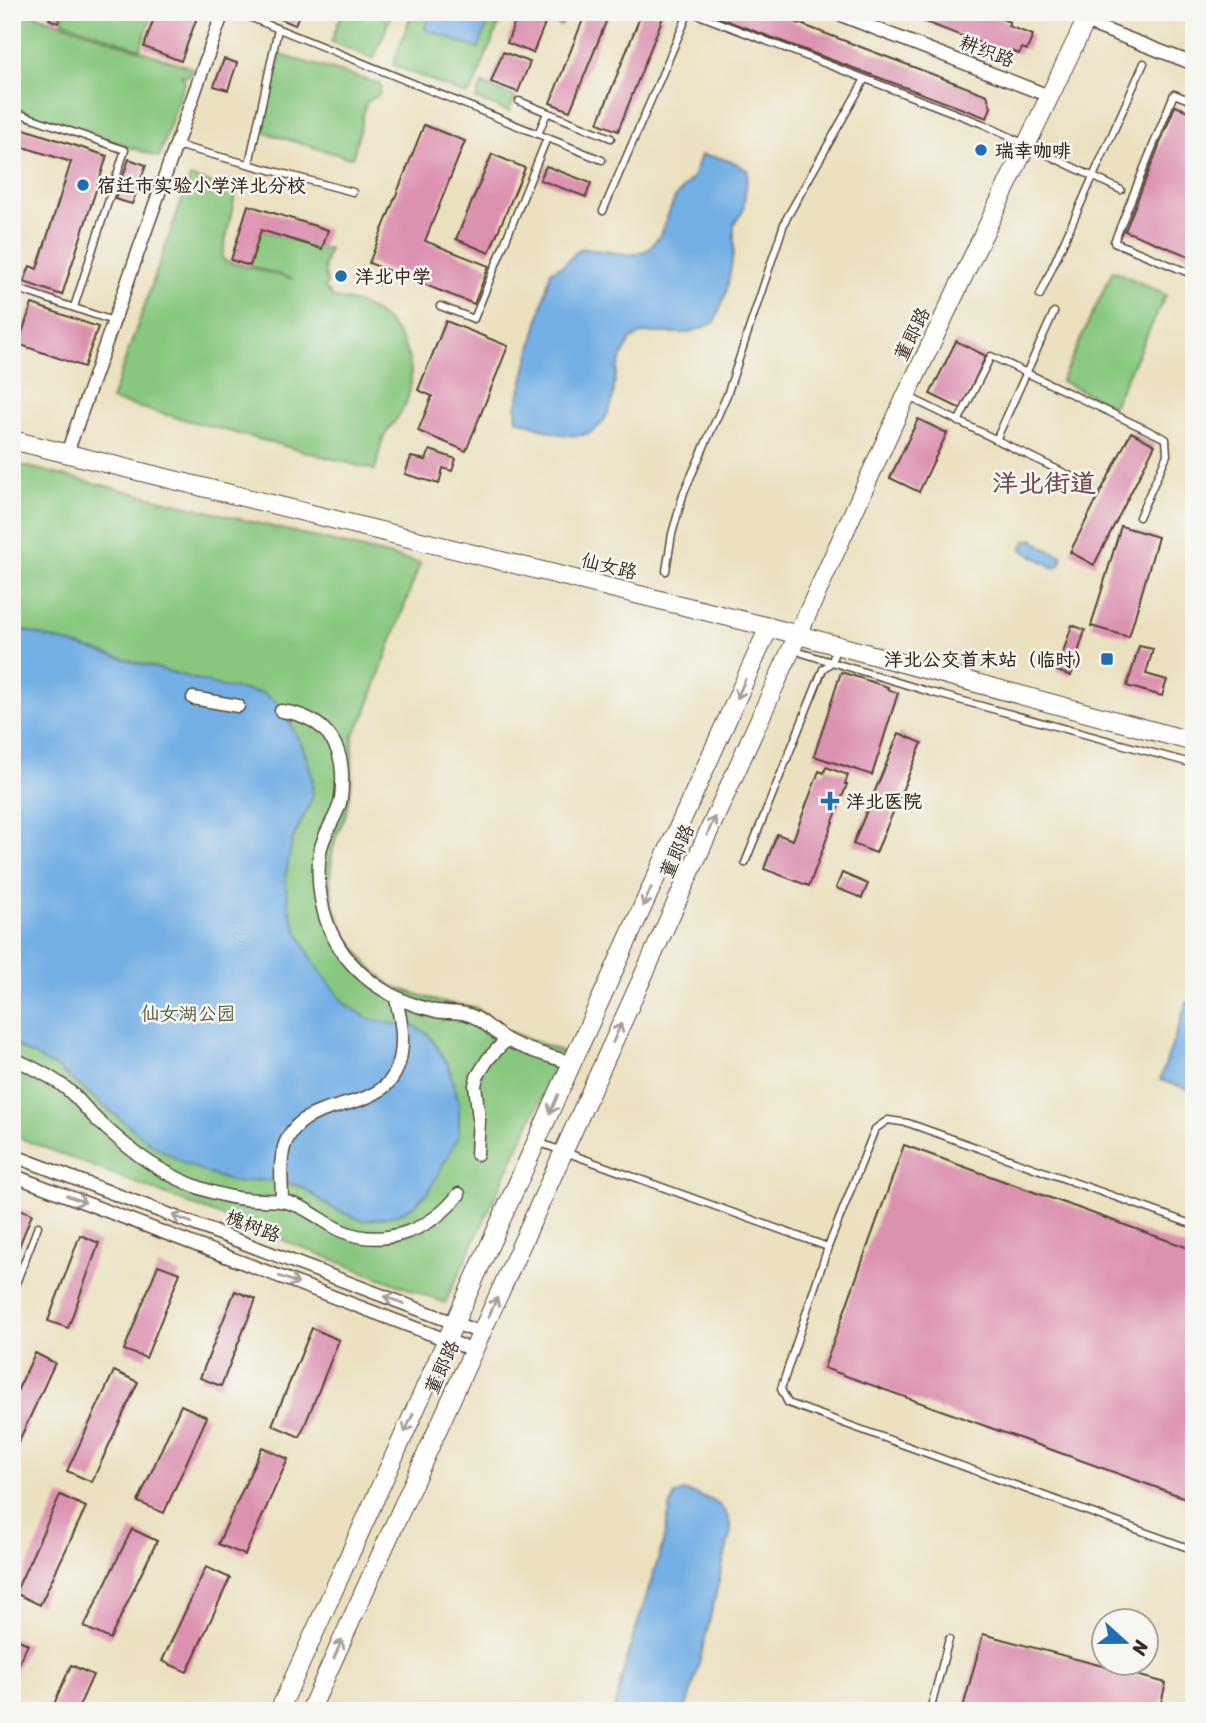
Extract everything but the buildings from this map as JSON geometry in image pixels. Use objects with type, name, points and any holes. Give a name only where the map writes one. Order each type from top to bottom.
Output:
[{"type":"street","points":[[67,453],[223,12]]},
{"type":"street","name":"耕织路","points":[[833,12],[1049,96]]},
{"type":"street","points":[[1088,17],[1194,64]]},
{"type":"street","name":"董郎路","points":[[310,1711],[906,396],[1088,17]]},
{"type":"street","name":"仙女路","points":[[12,440],[769,627],[798,635],[834,653],[1194,742]]},
{"type":"street","name":"董郎路","points":[[279,1711],[769,627]]},
{"type":"street","points":[[193,698],[239,706]]},
{"type":"street","points":[[284,711],[300,714],[321,725],[333,738],[343,767],[341,797],[321,852],[320,887],[327,920],[336,941],[353,964],[371,982],[396,998],[434,1010],[471,1015],[506,1040],[572,1063]]},
{"type":"street","points":[[282,1200],[281,1162],[285,1145],[299,1124],[320,1110],[366,1099],[387,1083],[394,1072],[401,1047],[396,998]]},
{"type":"street","points":[[477,1154],[477,1076],[506,1040]]},
{"type":"street","points":[[12,1058],[42,1072],[66,1088],[134,1153],[162,1171],[191,1184],[240,1199],[282,1200],[301,1207],[343,1232],[363,1237],[385,1238],[405,1234],[441,1213],[459,1194]]},
{"type":"street","name":"槐树路","points":[[12,1155],[481,1333]]},
{"type":"street","name":"槐树路","points":[[12,1175],[473,1350]]},
{"type":"lane","points":[[237,12],[602,160]]},
{"type":"lane","points":[[603,211],[690,12],[983,124],[1121,190]]},
{"type":"lane","points":[[249,164],[278,29]]},
{"type":"lane","points":[[1040,295],[1144,63]]},
{"type":"lane","points":[[666,571],[684,492],[727,395],[785,221],[865,79]]},
{"type":"lane","points":[[1194,103],[1174,94],[1114,242],[1194,275]]},
{"type":"lane","points":[[519,101],[611,138]]},
{"type":"lane","points":[[12,111],[125,150],[74,307]]},
{"type":"lane","points":[[538,134],[547,113]]},
{"type":"lane","points":[[440,306],[474,319],[547,138]]},
{"type":"lane","points":[[176,145],[353,192]]},
{"type":"lane","points":[[12,287],[114,321]]},
{"type":"lane","points":[[996,440],[1054,312]]},
{"type":"lane","points":[[958,422],[991,356],[1166,439],[1167,455],[1139,517]]},
{"type":"lane","points":[[906,396],[1091,486]]},
{"type":"lane","points":[[802,653],[834,653],[930,692],[1194,764]]},
{"type":"lane","points":[[745,863],[823,669],[834,653]]},
{"type":"lane","points":[[1194,1225],[908,1122],[888,1120],[875,1129],[828,1247],[781,1389],[788,1403],[1194,1550]]},
{"type":"lane","points":[[536,1142],[828,1247]]},
{"type":"lane","points":[[12,1294],[37,1226]]},
{"type":"lane","points":[[930,1711],[949,1639]]},
{"type":"green space","points":[[12,12],[28,12],[192,68],[189,76],[181,75],[185,80],[159,157],[12,108]]},
{"type":"green space","points":[[65,12],[153,12],[140,49],[62,21]]},
{"type":"green space","points":[[342,12],[392,12],[374,59],[331,42]]},
{"type":"green space","points":[[412,12],[504,12],[471,92],[466,95],[393,65]]},
{"type":"green space","points":[[525,12],[567,12],[561,26]]},
{"type":"green space","points":[[280,55],[379,83],[379,94],[366,103],[353,157],[263,132]]},
{"type":"green space","points":[[482,84],[515,97],[509,112],[476,99]]},
{"type":"green space","points":[[190,177],[236,191],[222,257],[225,261],[293,279],[250,266],[261,230],[322,249],[329,248],[324,267],[327,285],[324,288],[331,297],[362,305],[375,312],[397,333],[409,359],[410,388],[406,403],[380,446],[375,470],[111,400]]},
{"type":"green space","points":[[1113,270],[1166,295],[1113,406],[1061,381]]},
{"type":"green space","name":"仙女湖公园","points":[[12,463],[420,563],[366,712],[353,736],[351,789],[332,854],[330,880],[333,903],[346,935],[368,965],[392,986],[440,1002],[475,1007],[505,1030],[563,1052],[445,1303],[12,1135]]},
{"type":"water","points":[[431,12],[492,12],[478,49],[425,29]]},
{"type":"water","points":[[701,155],[726,160],[748,171],[743,211],[734,224],[734,250],[726,294],[714,323],[689,333],[644,333],[631,339],[618,365],[612,402],[605,419],[596,429],[573,436],[545,430],[517,419],[516,408],[551,271],[565,263],[581,248],[631,255],[648,250],[660,235],[675,198],[693,177]]},
{"type":"water","points":[[1033,539],[1046,549],[1063,556],[1060,565],[1055,568],[1024,551],[1022,548],[1025,541]]},
{"type":"water","points":[[12,627],[223,687],[263,693],[281,706],[303,748],[312,774],[313,797],[292,841],[285,878],[289,908],[297,930],[313,961],[345,1004],[369,1019],[391,1024],[411,1024],[428,1034],[448,1065],[459,1102],[459,1135],[429,1191],[414,1206],[397,1215],[363,1221],[332,1208],[302,1187],[257,1180],[240,1183],[217,1177],[186,1164],[150,1143],[56,1067],[12,1044]]},
{"type":"water","points":[[1187,1002],[1194,1004],[1194,1091],[1160,1080]]},
{"type":"water","points":[[683,1491],[709,1499],[722,1508],[731,1531],[685,1711],[614,1711],[627,1657],[662,1547],[674,1496]]},
{"type":"place","name":"瑞幸咖啡","points":[[981,150]]},
{"type":"place","name":"宿迁市实验小学洋北分校","points":[[83,185]]},
{"type":"place","name":"洋北中学","points":[[341,276]]},
{"type":"place","name":"洋北公交首末站（临时）","points":[[1107,659]]},
{"type":"place","name":"洋北医院","points":[[830,801]]},
{"type":"district","name":"洋北街道","points":[[1044,483]]}]
